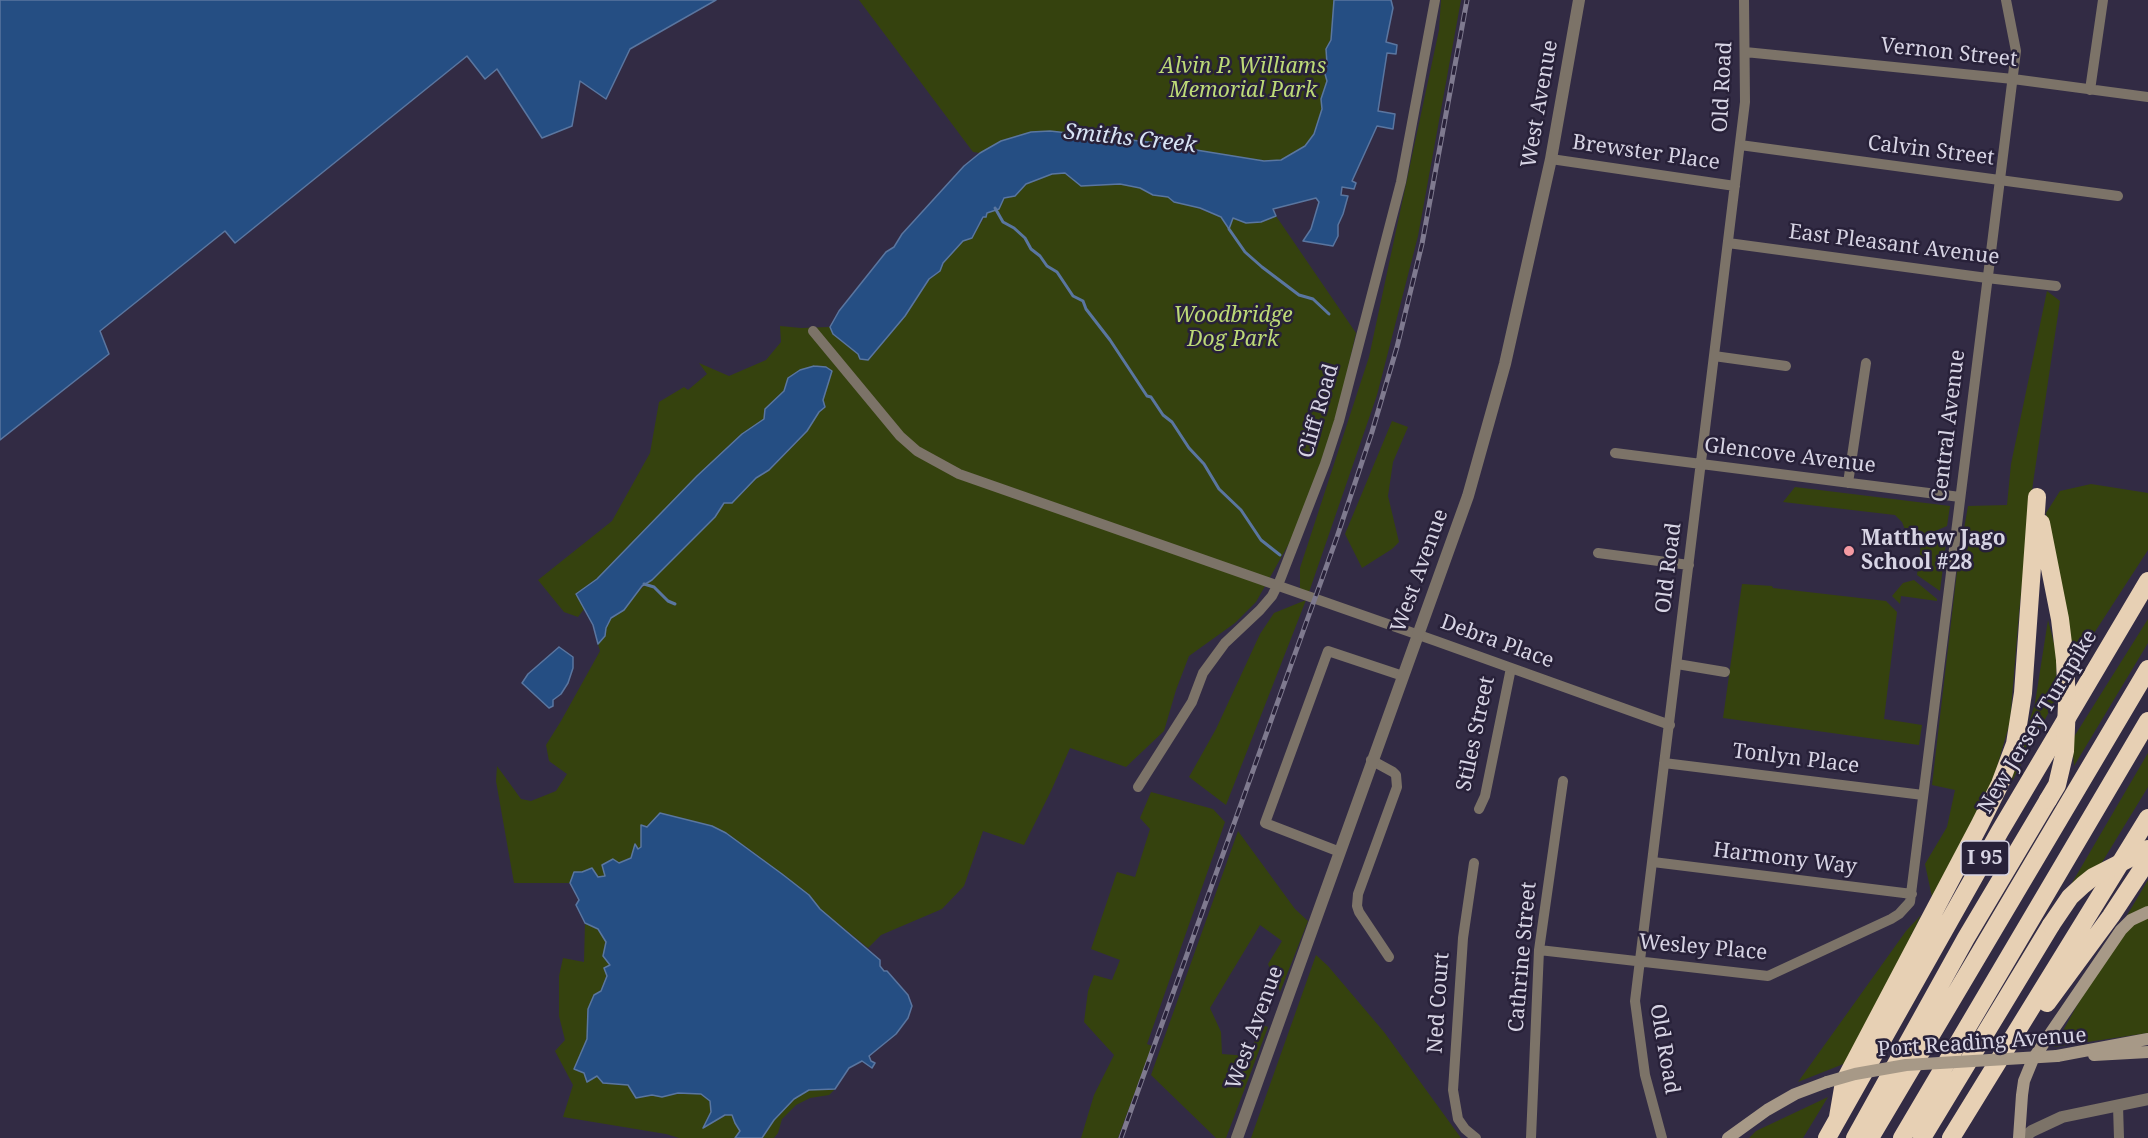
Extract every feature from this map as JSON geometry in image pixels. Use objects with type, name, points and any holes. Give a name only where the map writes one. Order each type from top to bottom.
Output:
[{"type":"highway","points":[[1839,1117],[1844,1082],[1985,814],[2000,784],[2015,744],[2023,693],[2037,497],[2060,619],[2065,660],[2067,704],[2065,750],[2057,785],[1966,938],[1855,1138]]},
{"type":"highway","name":"New Jersey Turnpike","points":[[1827,1138],[2000,831],[2148,581]]},
{"type":"highway","name":"I 95","points":[[1870,1138],[2148,669]]},
{"type":"highway","points":[[1902,1138],[2148,721]]},
{"type":"highway","points":[[1951,1138],[2148,818]]},
{"type":"highway","points":[[1922,1138],[2050,925],[2070,897],[2093,877],[2148,849]]},
{"type":"highway","points":[[1962,1121],[2112,916],[2148,861]]},
{"type":"main road","points":[[2021,1138],[2019,1110],[2023,1088],[2033,1059],[2121,930],[2131,920],[2148,912]]},
{"type":"main road","points":[[2057,1056],[2148,1040]]},
{"type":"main road","name":"Port Reading Avenue","points":[[1728,1138],[1767,1110],[1795,1094],[1855,1074],[1906,1065],[2148,1052]]},
{"type":"street","name":"Cliff Road","points":[[1138,787],[1192,702],[1203,673],[1225,643],[1266,603],[1277,587],[1325,464],[1339,421],[1401,182],[1435,0]]},
{"type":"street","name":"West Avenue","points":[[1236,1138],[1471,485],[1505,364],[1551,159],[1579,0]]},
{"type":"street","name":"Old Road","points":[[1662,1138],[1644,1075],[1635,1001],[1745,102],[1744,0]]},
{"type":"street","name":"Central Avenue","points":[[1912,894],[2016,51],[2006,0]]},
{"type":"street","points":[[2090,90],[2103,0]]},
{"type":"street","name":"Vernon Street","points":[[1746,52],[2013,79],[2148,98]]},
{"type":"street","name":"Calvin Street","points":[[1740,145],[2118,196]]},
{"type":"street","name":"Brewster Place","points":[[1551,159],[1735,186]]},
{"type":"street","name":"East Pleasant Avenue","points":[[1728,243],[1987,279],[2000,278],[2056,286]]},
{"type":"street","name":"Debra Place","points":[[813,331],[900,436],[917,451],[959,474],[1670,725]]},
{"type":"street","points":[[1714,356],[1786,366]]},
{"type":"street","points":[[1848,483],[1866,363]]},
{"type":"street","name":"Glencove Avenue","points":[[1615,453],[1960,497]]},
{"type":"street","points":[[1598,553],[1689,565]]},
{"type":"street","points":[[1340,852],[1265,823],[1329,651],[1403,676]]},
{"type":"street","points":[[1677,664],[1725,672]]},
{"type":"street","name":"Stiles Street","points":[[1479,808],[1485,796],[1511,668]]},
{"type":"street","points":[[1371,760],[1396,776],[1397,787],[1358,894],[1357,906],[1389,957]]},
{"type":"street","name":"Tonlyn Place","points":[[1664,763],[1923,795]]},
{"type":"street","name":"Cathrine Street","points":[[1531,1138],[1539,950],[1563,781]]},
{"type":"street","name":"Harmony Way","points":[[1653,862],[1912,894]]},
{"type":"street","name":"Ned Court","points":[[1474,863],[1463,938],[1453,1090],[1458,1119],[1476,1138]]},
{"type":"street","name":"Wesley Place","points":[[1539,950],[1768,976],[1891,919],[1905,908],[1912,894]]},
{"type":"street","points":[[2021,1138],[2062,1117],[2148,1099]]},
{"type":"street","points":[[2118,1106],[2119,1138]]},
{"type":"green space","name":"Alvin P. Williams Memorial Park","points":[[859,0],[1334,0],[1331,40],[1326,49],[1327,81],[1321,99],[1322,109],[1314,134],[1305,146],[1281,160],[1264,161],[1190,149],[1181,143],[1150,142],[1050,131],[1031,132],[1001,141],[980,153],[973,152]]},
{"type":"green space","points":[[1441,0],[1461,0],[1418,236],[1377,395],[1308,595],[1300,588],[1300,568],[1369,357],[1439,30]]},
{"type":"green space","name":"Woodbridge Dog Park","points":[[1065,173],[1100,186],[1107,183],[1120,184],[1140,188],[1153,195],[1168,197],[1221,217],[1229,228],[1233,218],[1246,223],[1276,216],[1356,333],[1336,420],[1295,533],[1256,602],[1235,623],[1189,656],[1164,731],[1126,767],[1070,748],[1024,845],[983,831],[964,886],[942,909],[881,935],[868,948],[820,909],[809,895],[745,846],[642,825],[641,847],[638,850],[636,845],[631,858],[619,863],[605,876],[598,878],[592,868],[574,872],[570,883],[514,883],[496,781],[497,766],[521,799],[531,801],[556,791],[567,774],[549,761],[546,745],[600,651],[598,644],[605,636],[611,618],[715,517],[724,503],[732,503],[756,478],[769,470],[807,431],[825,407],[823,400],[825,390],[784,391],[765,409],[764,419],[742,434],[697,476],[597,579],[576,594],[584,609],[578,617],[564,612],[538,580],[612,521],[650,453],[659,402],[684,387],[688,390],[707,374],[699,363],[729,376],[766,360],[781,342],[780,326],[830,327],[833,334],[858,354],[884,341],[905,316],[929,279],[940,271],[943,263],[963,241],[972,237],[987,213],[999,209],[1004,198],[1015,196],[1026,184],[1052,174]]},
{"type":"green space","points":[[2047,291],[2060,301],[2033,483],[2010,722],[1988,798],[1932,897],[1925,864],[1947,827],[1955,790],[1932,785],[1958,563],[1968,506],[2007,505],[2011,464]]},
{"type":"green space","points":[[1392,421],[1408,427],[1393,462],[1388,496],[1399,542],[1362,568],[1345,534]]},
{"type":"green space","points":[[2091,484],[2148,493],[2148,550],[2089,641],[2076,672],[2046,513],[2060,491]]},
{"type":"green space","points":[[1795,487],[1950,506],[1947,526],[1919,538],[1906,532],[1902,522],[1895,515],[1783,502]]},
{"type":"green space","points":[[1947,534],[1940,591],[1917,575],[1921,544]]},
{"type":"green space","points":[[1914,580],[1937,601],[1901,596],[1900,604],[1892,596],[1903,583]]},
{"type":"green space","points":[[1742,584],[1886,601],[1897,612],[1884,719],[1922,725],[1919,745],[1723,718]]},
{"type":"green space","points":[[1306,600],[1226,805],[1189,777],[1216,729],[1260,634],[1274,613]]},
{"type":"green space","points":[[2148,619],[2148,643],[2074,766],[2072,740]]},
{"type":"green space","points":[[2048,620],[2057,655],[2058,695],[2010,785],[2035,703]]},
{"type":"green space","points":[[2148,753],[2148,787],[2101,864],[2069,888]]},
{"type":"green space","points":[[1151,792],[1213,809],[1225,822],[1147,1044],[1152,1046],[1118,1138],[1081,1138],[1094,1095],[1114,1055],[1084,1022],[1088,991],[1094,975],[1112,980],[1120,960],[1091,949],[1117,872],[1135,877],[1150,829],[1140,818]]},
{"type":"green space","points":[[1238,831],[1295,909],[1308,921],[1280,992],[1268,964],[1282,941],[1260,925],[1210,1008],[1221,1032],[1222,1054],[1248,1056],[1262,1025],[1268,1027],[1226,1138],[1216,1138],[1151,1075]]},
{"type":"green space","points":[[2148,880],[2148,1033],[2054,1047],[2126,917]]},
{"type":"green space","points":[[1921,915],[1851,1061],[1798,1082],[1906,931]]},
{"type":"green space","points":[[585,923],[598,929],[606,942],[603,956],[610,965],[604,968],[607,975],[601,991],[588,1009],[587,1039],[578,1062],[597,1075],[603,1083],[629,1085],[645,1097],[652,1095],[662,1097],[678,1093],[701,1094],[710,1101],[711,1112],[704,1127],[726,1115],[732,1115],[740,1131],[735,1138],[679,1138],[563,1117],[573,1085],[555,1051],[565,1040],[559,1016],[559,976],[563,958],[584,962]]},
{"type":"green space","points":[[1316,955],[1384,1032],[1461,1138],[1251,1138]]},
{"type":"green space","points":[[835,1089],[829,1095],[810,1098],[796,1105],[782,1119],[774,1138],[762,1138],[774,1120],[794,1099],[809,1090]]},
{"type":"green space","points":[[1828,1097],[1803,1138],[1749,1138],[1756,1131]]},
{"type":"water","points":[[0,0],[716,0],[630,49],[606,99],[580,81],[572,126],[542,138],[497,69],[485,79],[467,56],[235,243],[225,231],[100,331],[109,354],[0,440]]},
{"type":"water","points":[[1334,0],[1391,0],[1393,8],[1386,42],[1397,45],[1396,54],[1387,53],[1378,111],[1395,114],[1393,129],[1377,126],[1352,181],[1356,183],[1354,189],[1342,187],[1341,195],[1348,196],[1338,225],[1338,236],[1333,246],[1303,241],[1311,229],[1319,202],[1316,198],[1273,209],[1276,216],[1261,222],[1246,223],[1233,218],[1229,229],[1221,217],[1200,208],[1174,202],[1168,197],[1153,195],[1140,188],[1120,184],[1081,186],[1065,173],[1052,174],[1026,184],[1015,196],[1004,198],[999,209],[983,217],[972,238],[963,241],[943,263],[940,271],[929,279],[905,316],[868,360],[860,359],[858,354],[833,334],[830,327],[839,311],[886,252],[894,247],[902,234],[964,166],[980,153],[1001,141],[1031,132],[1050,131],[1149,142],[1182,143],[1190,149],[1264,161],[1281,160],[1305,146],[1314,134],[1322,109],[1321,99],[1327,81],[1326,49],[1331,40]]},
{"type":"water","points":[[814,366],[826,367],[832,371],[823,400],[825,407],[807,431],[769,470],[756,478],[732,503],[724,503],[715,517],[652,580],[642,586],[624,610],[611,618],[605,636],[598,644],[593,625],[576,594],[597,579],[697,476],[742,434],[764,419],[765,409],[784,391],[788,378],[800,370]]},
{"type":"water","points":[[559,647],[573,657],[573,668],[568,683],[561,694],[553,700],[553,706],[549,708],[522,683],[528,674]]},
{"type":"water","points":[[660,813],[712,826],[726,833],[782,874],[809,895],[820,909],[880,960],[880,966],[908,995],[912,1006],[908,1018],[896,1034],[869,1056],[875,1063],[872,1068],[862,1061],[849,1068],[835,1089],[809,1090],[794,1099],[774,1120],[762,1138],[735,1138],[740,1131],[732,1115],[725,1115],[703,1128],[711,1112],[710,1101],[701,1094],[678,1093],[662,1097],[652,1095],[636,1098],[628,1085],[603,1083],[597,1076],[587,1082],[584,1073],[574,1069],[587,1039],[588,1009],[594,995],[601,991],[607,976],[604,968],[610,965],[603,956],[606,942],[598,929],[585,923],[576,905],[579,900],[570,883],[574,872],[592,868],[598,877],[605,876],[602,865],[613,859],[619,863],[631,858],[635,844],[638,849],[641,847],[641,825],[647,827]]},
{"type":"waterway","points":[[995,208],[1003,222],[1025,238],[1031,249],[1047,266],[1057,272],[1073,296],[1083,301],[1086,309],[1110,340],[1147,396],[1151,397],[1163,415],[1172,422],[1189,448],[1204,464],[1219,489],[1241,510],[1261,540],[1280,555]]},
{"type":"waterway","points":[[1229,229],[1245,252],[1262,267],[1299,295],[1313,299],[1329,314]]},
{"type":"waterway","points":[[644,584],[654,587],[668,601],[675,604]]},
{"type":"railway","points":[[1121,1138],[1337,537],[1372,432],[1397,347],[1422,244],[1467,0]]},
{"type":"place","name":"Matthew Jago School #28","points":[[1849,551]]},
{"type":"water label","name":"Smiths Creek","points":[[1130,139]]}]
